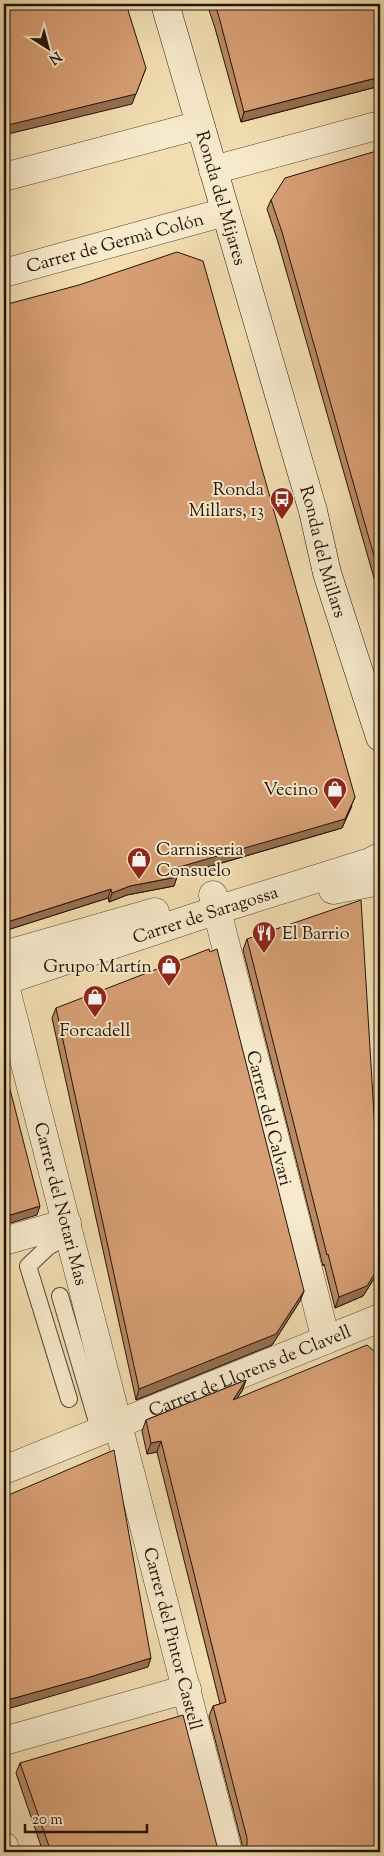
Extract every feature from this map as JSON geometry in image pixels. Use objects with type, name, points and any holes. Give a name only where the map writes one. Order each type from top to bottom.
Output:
[{"type":"street","name":"Ronda del Mijares","points":[[165,4],[278,394]]},
{"type":"street","points":[[4,177],[200,125]]},
{"type":"street","points":[[213,170],[380,125]]},
{"type":"street","name":"Carrer de Germà Colón","points":[[4,273],[225,212]]},
{"type":"street","name":"Ronda del Millars","points":[[278,394],[312,511],[327,573],[375,714],[380,737]]},
{"type":"street","name":"Carrer de Saragossa","points":[[5,988],[217,910],[380,842]]},
{"type":"street","name":"Carrer de Saragossa","points":[[217,910],[370,862],[380,857]]},
{"type":"street","name":"Carrer de Saragossa","points":[[4,955],[217,910],[380,881]]},
{"type":"street","name":"Carrer del Calvari","points":[[217,910],[326,1340]]},
{"type":"street","name":"Carrer del Notari Mas","points":[[5,988],[68,1228],[109,1428]]},
{"type":"street","points":[[4,1241],[68,1228]]},
{"type":"street","name":"Carrer de Llorens de Clavell","points":[[4,1470],[380,1318]]},
{"type":"street","name":"Carrer del Pintor Castell","points":[[109,1428],[186,1689],[228,1852]]},
{"type":"street","points":[[4,1741],[186,1689]]},
{"type":"street","points":[[4,1846],[6,1852]]},
{"type":"lane","points":[[68,1228],[28,1266],[69,1399]]},
{"type":"lane","points":[[60,1296],[109,1428]]},
{"type":"building","points":[[4,4],[126,4],[146,68],[136,94],[4,126]]},
{"type":"building","points":[[215,4],[380,4],[380,77],[244,112]]},
{"type":"building","points":[[380,150],[380,577],[282,232],[271,200],[285,178]]},
{"type":"building","points":[[177,252],[203,261],[355,797],[345,819],[176,868],[177,877],[130,886],[112,893],[111,889],[4,923],[4,759],[8,758],[4,720],[4,305],[79,285]]},
{"type":"building","points":[[361,900],[380,1213],[380,1265],[367,1286],[339,1297],[247,939]]},
{"type":"building","points":[[209,949],[210,952],[217,949],[304,1291],[276,1334],[139,1389],[56,1008]]},
{"type":"building","points":[[4,1066],[40,1206],[4,1217]]},
{"type":"building","points":[[367,1345],[380,1356],[380,1852],[243,1852],[247,1845],[247,1838],[213,1706],[226,1702],[161,1441],[151,1443],[146,1420],[246,1380],[233,1400]]},
{"type":"building","points":[[114,1450],[151,1658],[4,1701],[4,1497]]},
{"type":"building","points":[[183,1715],[217,1846],[221,1852],[51,1852],[20,1763]]},
{"type":"place","name":"Ronda Millars, 13","points":[[282,520]]},
{"type":"place","name":"Vecino","points":[[335,810]]},
{"type":"place","name":"Carnisseria Consuelo","points":[[139,880]]},
{"type":"place","name":"El Barrio","points":[[264,954]]},
{"type":"place","name":"Grupo Martín","points":[[169,987]]},
{"type":"place","name":"Forcadell","points":[[95,1018]]}]
